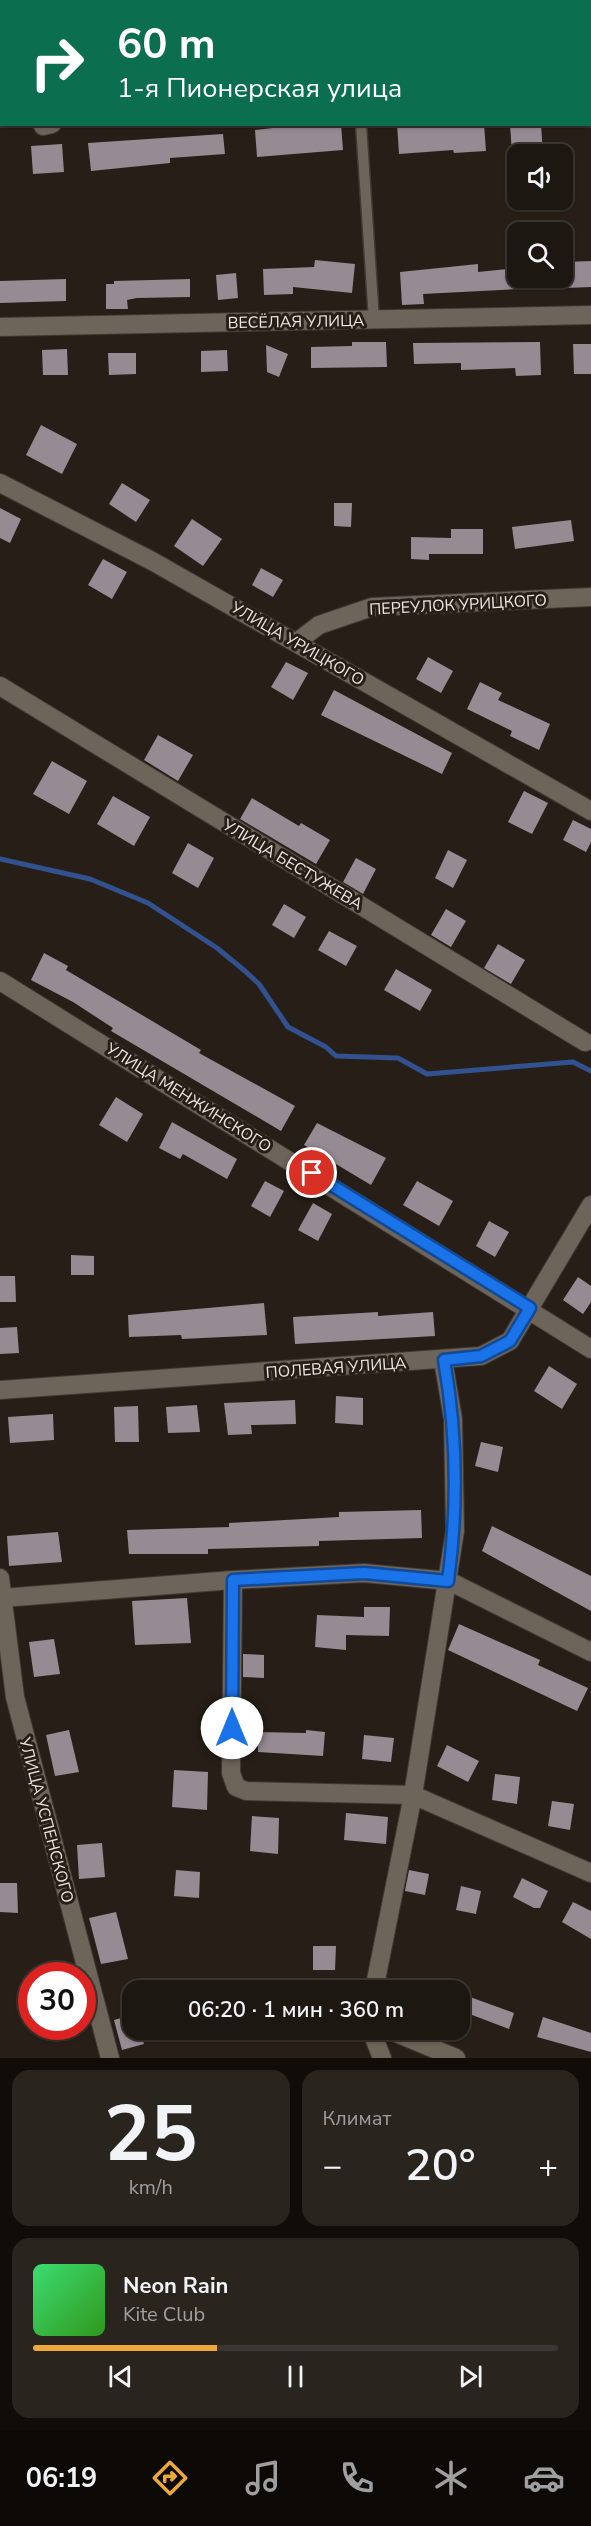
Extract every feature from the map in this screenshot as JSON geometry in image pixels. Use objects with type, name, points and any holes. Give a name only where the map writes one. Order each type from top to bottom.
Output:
[{"type":"street","name":"ВЕСЁЛАЯ УЛИЦА","points":[[0,327],[591,315]]},
{"type":"street","name":"УЛИЦА УРИЦКОГО","points":[[0,483],[152,561],[591,811]]},
{"type":"street","name":"ПЕРЕУЛОК УРИЦКОГО","points":[[297,642],[320,625],[372,607],[591,597]]},
{"type":"street","name":"УЛИЦА БЕСТУЖЕВА","points":[[0,686],[585,1042]]},
{"type":"street","name":"УЛИЦА МЕНЖИНСКОГО","points":[[0,981],[530,1308],[591,1349]]},
{"type":"street","name":"ПОЛЕВАЯ УЛИЦА","points":[[0,1390],[481,1356],[510,1341],[591,1205]]},
{"type":"street","points":[[376,1980],[413,1795],[455,1531],[453,1419],[444,1360]]},
{"type":"street","points":[[2,1598],[233,1580],[364,1573],[448,1581],[591,1652]]},
{"type":"street","name":"УЛИЦА УСПЕНСКОГО","points":[[0,1578],[15,1697],[110,2058]]},
{"type":"street","points":[[233,1580],[231,1773],[236,1787],[246,1791],[413,1795],[591,1873]]},
{"type":"street","points":[[375,2040],[382,2058]]},
{"type":"street","points":[[413,2040],[456,2058]]},
{"type":"lane","points":[[361,126],[374,320]]},
{"type":"building","points":[[292,126],[341,126],[343,150],[257,157],[255,130]]},
{"type":"building","points":[[397,126],[484,126],[486,151],[454,153],[453,150],[399,154]]},
{"type":"building","points":[[510,126],[541,126],[542,144],[511,144]]},
{"type":"building","points":[[223,134],[225,154],[170,158],[170,163],[91,171],[88,143]]},
{"type":"building","points":[[62,144],[64,172],[33,174],[31,146]]},
{"type":"building","points":[[315,260],[355,264],[352,293],[293,287],[293,294],[264,295],[263,269],[314,267]]},
{"type":"building","points":[[591,261],[591,287],[573,288],[573,262]]},
{"type":"building","points":[[478,264],[478,272],[507,269],[507,288],[518,289],[423,294],[424,304],[402,305],[400,272]]},
{"type":"building","points":[[236,273],[238,298],[218,300],[216,275]]},
{"type":"building","points":[[66,279],[66,301],[0,303],[0,281]]},
{"type":"building","points":[[190,279],[190,297],[137,298],[127,300],[128,309],[106,309],[106,284],[114,284],[114,281]]},
{"type":"building","points":[[352,342],[386,342],[387,367],[311,368],[311,347],[352,346]]},
{"type":"building","points":[[540,342],[541,375],[516,376],[515,368],[461,370],[461,363],[414,364],[413,343]]},
{"type":"building","points":[[573,344],[591,344],[591,374],[574,374]]},
{"type":"building","points":[[266,345],[288,354],[279,377],[267,372]]},
{"type":"building","points":[[67,349],[68,375],[43,375],[42,350]]},
{"type":"building","points":[[227,350],[228,371],[201,372],[201,351]]},
{"type":"building","points":[[108,353],[136,353],[136,374],[109,375]]},
{"type":"building","points":[[41,425],[77,444],[62,474],[26,455]]},
{"type":"building","points":[[122,483],[150,500],[136,522],[109,504]]},
{"type":"building","points":[[334,503],[352,503],[351,527],[334,526]]},
{"type":"building","points":[[0,508],[21,519],[10,543],[0,538]]},
{"type":"building","points":[[192,519],[222,539],[203,566],[174,546]]},
{"type":"building","points":[[571,520],[574,541],[515,549],[512,527]]},
{"type":"building","points":[[451,529],[483,529],[483,554],[429,554],[429,560],[411,559],[411,537],[451,538]]},
{"type":"building","points":[[103,559],[127,572],[112,599],[88,585]]},
{"type":"building","points":[[261,568],[283,580],[273,597],[252,585]]},
{"type":"building","points":[[428,657],[453,671],[441,693],[416,679]]},
{"type":"building","points":[[286,662],[308,673],[293,700],[271,687]]},
{"type":"building","points":[[480,682],[502,693],[498,700],[550,724],[539,750],[510,736],[512,731],[467,709]]},
{"type":"building","points":[[334,690],[452,753],[442,774],[321,715]]},
{"type":"building","points":[[158,735],[193,755],[178,781],[144,760]]},
{"type":"building","points":[[52,761],[87,781],[69,814],[33,794]]},
{"type":"building","points":[[524,791],[548,803],[532,834],[508,822]]},
{"type":"building","points":[[113,796],[150,817],[134,846],[97,824]]},
{"type":"building","points":[[252,798],[299,826],[301,823],[330,840],[316,864],[240,819]]},
{"type":"building","points":[[573,820],[591,829],[591,842],[586,852],[563,840]]},
{"type":"building","points":[[188,843],[214,858],[198,888],[172,873]]},
{"type":"building","points":[[448,850],[467,860],[453,888],[435,878]]},
{"type":"building","points":[[356,858],[376,869],[363,894],[343,882]]},
{"type":"building","points":[[284,904],[306,917],[294,938],[272,925]]},
{"type":"building","points":[[446,909],[466,921],[451,947],[431,935]]},
{"type":"building","points":[[329,931],[357,946],[346,966],[318,950]]},
{"type":"building","points":[[498,944],[525,960],[511,984],[484,968]]},
{"type":"building","points":[[44,953],[68,966],[66,970],[201,1050],[199,1053],[295,1106],[281,1131],[111,1031],[113,1028],[73,1002],[31,980]]},
{"type":"building","points":[[396,969],[432,990],[420,1011],[384,990]]},
{"type":"building","points":[[116,1097],[143,1114],[127,1142],[99,1125]]},
{"type":"building","points":[[172,1122],[237,1159],[227,1179],[183,1154],[180,1159],[159,1148]]},
{"type":"building","points":[[317,1123],[386,1158],[371,1185],[304,1145]]},
{"type":"building","points":[[265,1181],[284,1191],[270,1217],[251,1206]]},
{"type":"building","points":[[417,1181],[453,1201],[439,1226],[403,1205]]},
{"type":"building","points":[[313,1203],[332,1214],[318,1241],[298,1230]]},
{"type":"building","points":[[489,1221],[509,1232],[495,1257],[476,1246]]},
{"type":"building","points":[[71,1255],[94,1256],[94,1275],[71,1275]]},
{"type":"building","points":[[0,1276],[15,1276],[16,1302],[0,1302]]},
{"type":"building","points":[[578,1277],[591,1286],[591,1302],[583,1314],[563,1300]]},
{"type":"building","points":[[264,1303],[267,1335],[182,1339],[181,1335],[129,1337],[128,1315]]},
{"type":"building","points":[[378,1312],[378,1316],[433,1312],[435,1336],[295,1344],[293,1317]]},
{"type":"building","points":[[17,1327],[19,1353],[0,1354],[0,1328]]},
{"type":"building","points":[[549,1366],[577,1384],[562,1409],[534,1391]]},
{"type":"building","points":[[336,1396],[363,1398],[363,1425],[335,1423]]},
{"type":"building","points":[[295,1400],[296,1424],[251,1425],[252,1434],[228,1435],[224,1403]]},
{"type":"building","points":[[197,1405],[200,1432],[168,1433],[166,1407]]},
{"type":"building","points":[[138,1406],[139,1442],[115,1442],[114,1407]]},
{"type":"building","points":[[53,1414],[54,1440],[10,1443],[8,1417]]},
{"type":"building","points":[[481,1442],[503,1447],[498,1472],[475,1466]]},
{"type":"building","points":[[421,1510],[422,1538],[319,1541],[319,1546],[208,1549],[208,1554],[129,1554],[127,1530],[229,1527],[229,1523],[339,1517],[339,1512]]},
{"type":"building","points":[[492,1526],[591,1576],[591,1611],[482,1551]]},
{"type":"building","points":[[58,1532],[62,1562],[9,1566],[7,1536]]},
{"type":"building","points":[[187,1598],[191,1643],[135,1645],[132,1601]]},
{"type":"building","points":[[364,1607],[390,1607],[389,1636],[346,1635],[346,1650],[315,1647],[317,1615],[364,1617]]},
{"type":"building","points":[[459,1624],[540,1660],[538,1665],[588,1688],[577,1711],[448,1650]]},
{"type":"building","points":[[54,1639],[60,1674],[34,1677],[29,1642]]},
{"type":"building","points":[[243,1654],[264,1655],[264,1678],[243,1677]]},
{"type":"building","points":[[69,1730],[79,1772],[55,1776],[46,1735]]},
{"type":"building","points":[[306,1730],[325,1732],[323,1756],[258,1752],[258,1732],[306,1733]]},
{"type":"building","points":[[364,1735],[394,1738],[391,1762],[362,1759]]},
{"type":"building","points":[[447,1745],[479,1761],[468,1782],[437,1766]]},
{"type":"building","points":[[174,1770],[208,1772],[207,1810],[172,1807]]},
{"type":"building","points":[[495,1774],[520,1777],[517,1804],[492,1800]]},
{"type":"building","points":[[552,1801],[574,1804],[570,1830],[548,1826]]},
{"type":"building","points":[[346,1813],[388,1817],[386,1844],[344,1840]]},
{"type":"building","points":[[252,1816],[279,1818],[278,1854],[250,1851]]},
{"type":"building","points":[[102,1843],[105,1877],[79,1879],[77,1845]]},
{"type":"building","points":[[176,1870],[200,1872],[199,1898],[174,1896]]},
{"type":"building","points":[[409,1870],[429,1874],[425,1895],[405,1891]]},
{"type":"building","points":[[522,1878],[548,1891],[540,1908],[534,1908],[513,1897]]},
{"type":"building","points":[[0,1883],[17,1883],[18,1913],[0,1912]]},
{"type":"building","points":[[461,1886],[481,1891],[476,1914],[456,1910]]},
{"type":"building","points":[[573,1902],[591,1911],[591,1939],[562,1922]]},
{"type":"building","points":[[116,1912],[128,1959],[101,1964],[89,1918]]},
{"type":"building","points":[[313,1946],[336,1946],[335,1970],[313,1970]]},
{"type":"building","points":[[470,1997],[514,2013],[509,2029],[470,2014]]},
{"type":"building","points":[[543,2017],[591,2033],[591,2052],[537,2037]]},
{"type":"building","points":[[122,2018],[122,2040],[143,2040],[144,2044],[122,2050],[114,2020]]},
{"type":"waterway","points":[[0,859],[90,879],[148,903],[217,948],[259,984],[288,1027],[326,1047],[336,1056],[398,1058],[427,1074],[573,1062],[591,1071]]},
{"type":"route","points":[[232,1728],[233,1580],[364,1573],[448,1581],[455,1531],[453,1419],[444,1360],[481,1356],[510,1341],[530,1308],[312,1173]]}]
